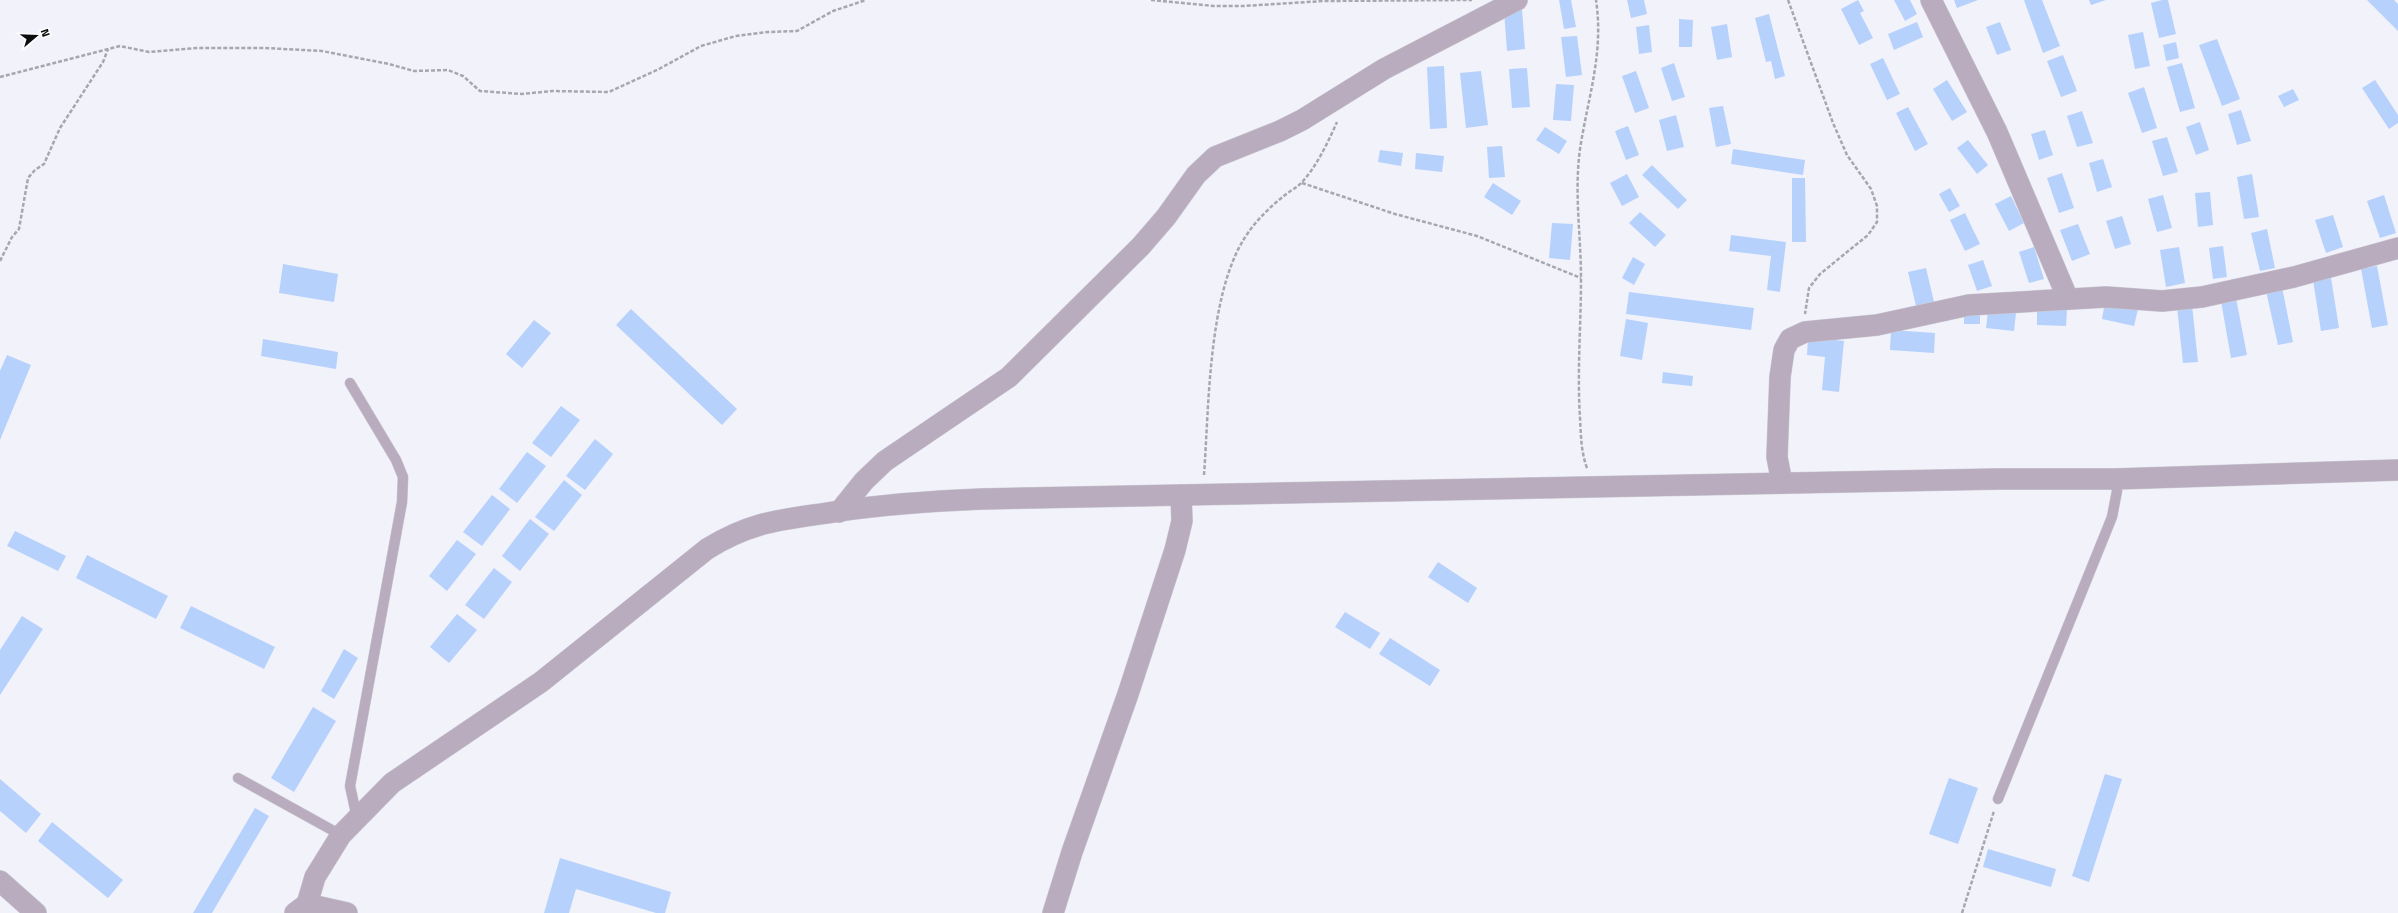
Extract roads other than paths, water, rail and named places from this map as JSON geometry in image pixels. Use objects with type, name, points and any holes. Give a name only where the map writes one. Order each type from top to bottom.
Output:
[{"type":"street","points":[[838,512],[864,481],[885,461],[1009,376],[1141,246],[1166,217],[1196,175],[1215,157],[1280,131],[1302,120],[1384,69],[1517,0]]},
{"type":"street","points":[[1931,0],[1997,132],[2068,299]]},
{"type":"street","points":[[1782,483],[1777,457],[1780,377],[1784,350],[1790,339],[1805,332],[1877,326],[1969,305],[2106,297],[2162,301],[2202,297],[2302,275],[2398,248]]},
{"type":"street","points":[[347,913],[301,908],[315,877],[341,835],[392,783],[541,682],[707,549],[737,532],[778,519],[919,501],[1604,486],[2115,479],[2398,470]]},
{"type":"street","points":[[1053,913],[1072,852],[1128,694],[1175,550],[1182,521],[1181,495]]},
{"type":"street","points":[[0,881],[36,913]]},
{"type":"lane","points":[[350,383],[387,443],[403,477],[402,502],[350,786],[357,818]]},
{"type":"lane","points":[[1998,799],[2112,517],[2117,491],[2115,479]]},
{"type":"lane","points":[[238,778],[341,835]]}]
